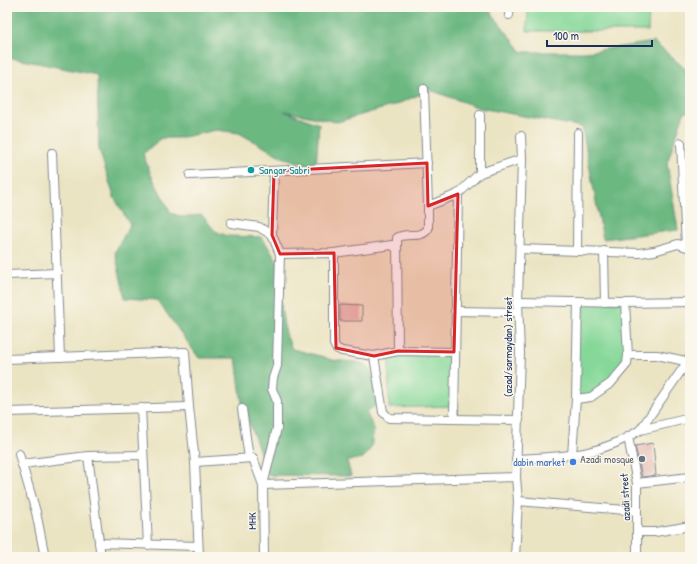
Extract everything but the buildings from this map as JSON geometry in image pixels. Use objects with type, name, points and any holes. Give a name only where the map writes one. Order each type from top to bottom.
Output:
[{"type":"street","points":[[398,351],[397,238],[404,235],[422,235],[428,229],[424,89]]},
{"type":"street","points":[[480,115],[480,173]]},
{"type":"street","points":[[577,250],[578,133]]},
{"type":"street","name":"(azad/sarmaydan) street","points":[[515,557],[518,500],[516,459],[519,420],[520,353],[518,301],[522,159],[521,136]]},
{"type":"street","points":[[520,249],[639,253],[654,251],[678,244],[688,247],[681,143]]},
{"type":"street","points":[[52,153],[60,357]]},
{"type":"street","points":[[428,203],[428,206],[458,194],[480,173],[522,159]]},
{"type":"street","points":[[190,175],[427,163]]},
{"type":"street","points":[[263,485],[277,428],[277,401],[272,389],[273,378],[277,366],[280,254],[272,235],[274,171]]},
{"type":"street","points":[[454,418],[458,194]]},
{"type":"street","points":[[231,223],[259,227],[272,235]]},
{"type":"street","points":[[280,254],[334,253],[392,245],[396,248]]},
{"type":"street","points":[[604,251],[605,303]]},
{"type":"street","points":[[334,253],[334,344],[336,348],[342,351],[374,356],[398,351],[454,352]]},
{"type":"street","points":[[7,275],[57,273]]},
{"type":"street","points":[[518,301],[605,303],[690,302]]},
{"type":"street","points":[[572,455],[576,398],[578,302]]},
{"type":"street","points":[[576,398],[591,396],[611,383],[627,364],[628,355],[625,303]]},
{"type":"street","points":[[455,311],[518,312]]},
{"type":"street","points":[[7,358],[185,352],[195,462],[199,557]]},
{"type":"street","points":[[628,355],[658,355],[689,361],[640,430]]},
{"type":"street","points":[[374,356],[383,412],[389,418],[519,420]]},
{"type":"street","points":[[7,412],[189,407]]},
{"type":"street","points":[[141,408],[148,545]]},
{"type":"street","points":[[242,409],[249,458]]},
{"type":"street","points":[[516,459],[572,455],[599,450],[621,442],[640,430],[690,418]]},
{"type":"street","name":"azadi street","points":[[628,437],[637,483],[637,557]]},
{"type":"street","points":[[19,454],[36,512],[45,557]]},
{"type":"street","points":[[22,464],[88,456],[143,455]]},
{"type":"street","points":[[88,456],[101,557]]},
{"type":"street","points":[[195,462],[253,458],[263,485]]},
{"type":"street","points":[[263,485],[516,477]]},
{"type":"street","points":[[637,483],[690,477]]},
{"type":"street","name":"MHK","points":[[263,485],[264,557]]},
{"type":"street","points":[[518,500],[637,511]]},
{"type":"street","points":[[637,532],[655,532],[690,526]]},
{"type":"street","points":[[99,544],[198,546]]},
{"type":"highlighted area","points":[[427,163],[428,206],[458,194],[454,352],[398,351],[374,356],[336,348],[334,253],[280,254],[272,235],[274,171]]},
{"type":"shaded area","points":[[7,275],[12,275],[13,349],[7,349]]},
{"type":"green space","points":[[7,7],[487,7],[522,52],[586,52],[654,42],[690,73],[690,110],[684,113],[667,163],[678,230],[603,239],[582,127],[480,108],[430,90],[395,105],[337,122],[284,111],[319,124],[316,168],[282,157],[239,133],[216,130],[179,138],[161,138],[143,154],[151,175],[171,213],[182,217],[202,215],[215,231],[227,236],[262,237],[278,263],[279,291],[284,326],[292,349],[331,360],[364,364],[372,372],[379,403],[366,412],[374,429],[371,448],[363,458],[347,461],[351,476],[268,475],[242,403],[236,358],[199,358],[157,300],[125,298],[115,252],[130,225],[114,197],[99,149],[97,75],[7,57]]},
{"type":"green space","points":[[528,7],[649,7],[648,31],[527,31]]},
{"type":"green space","points":[[578,302],[625,303],[627,364],[591,397],[576,399]]},
{"type":"green space","points":[[451,355],[451,406],[389,408],[389,356]]},
{"type":"place","name":"Sangar Sabri","points":[[251,170]]},
{"type":"place","name":"Azadi mosque","points":[[642,459]]},
{"type":"place","name":"dabin market","points":[[573,462]]}]
